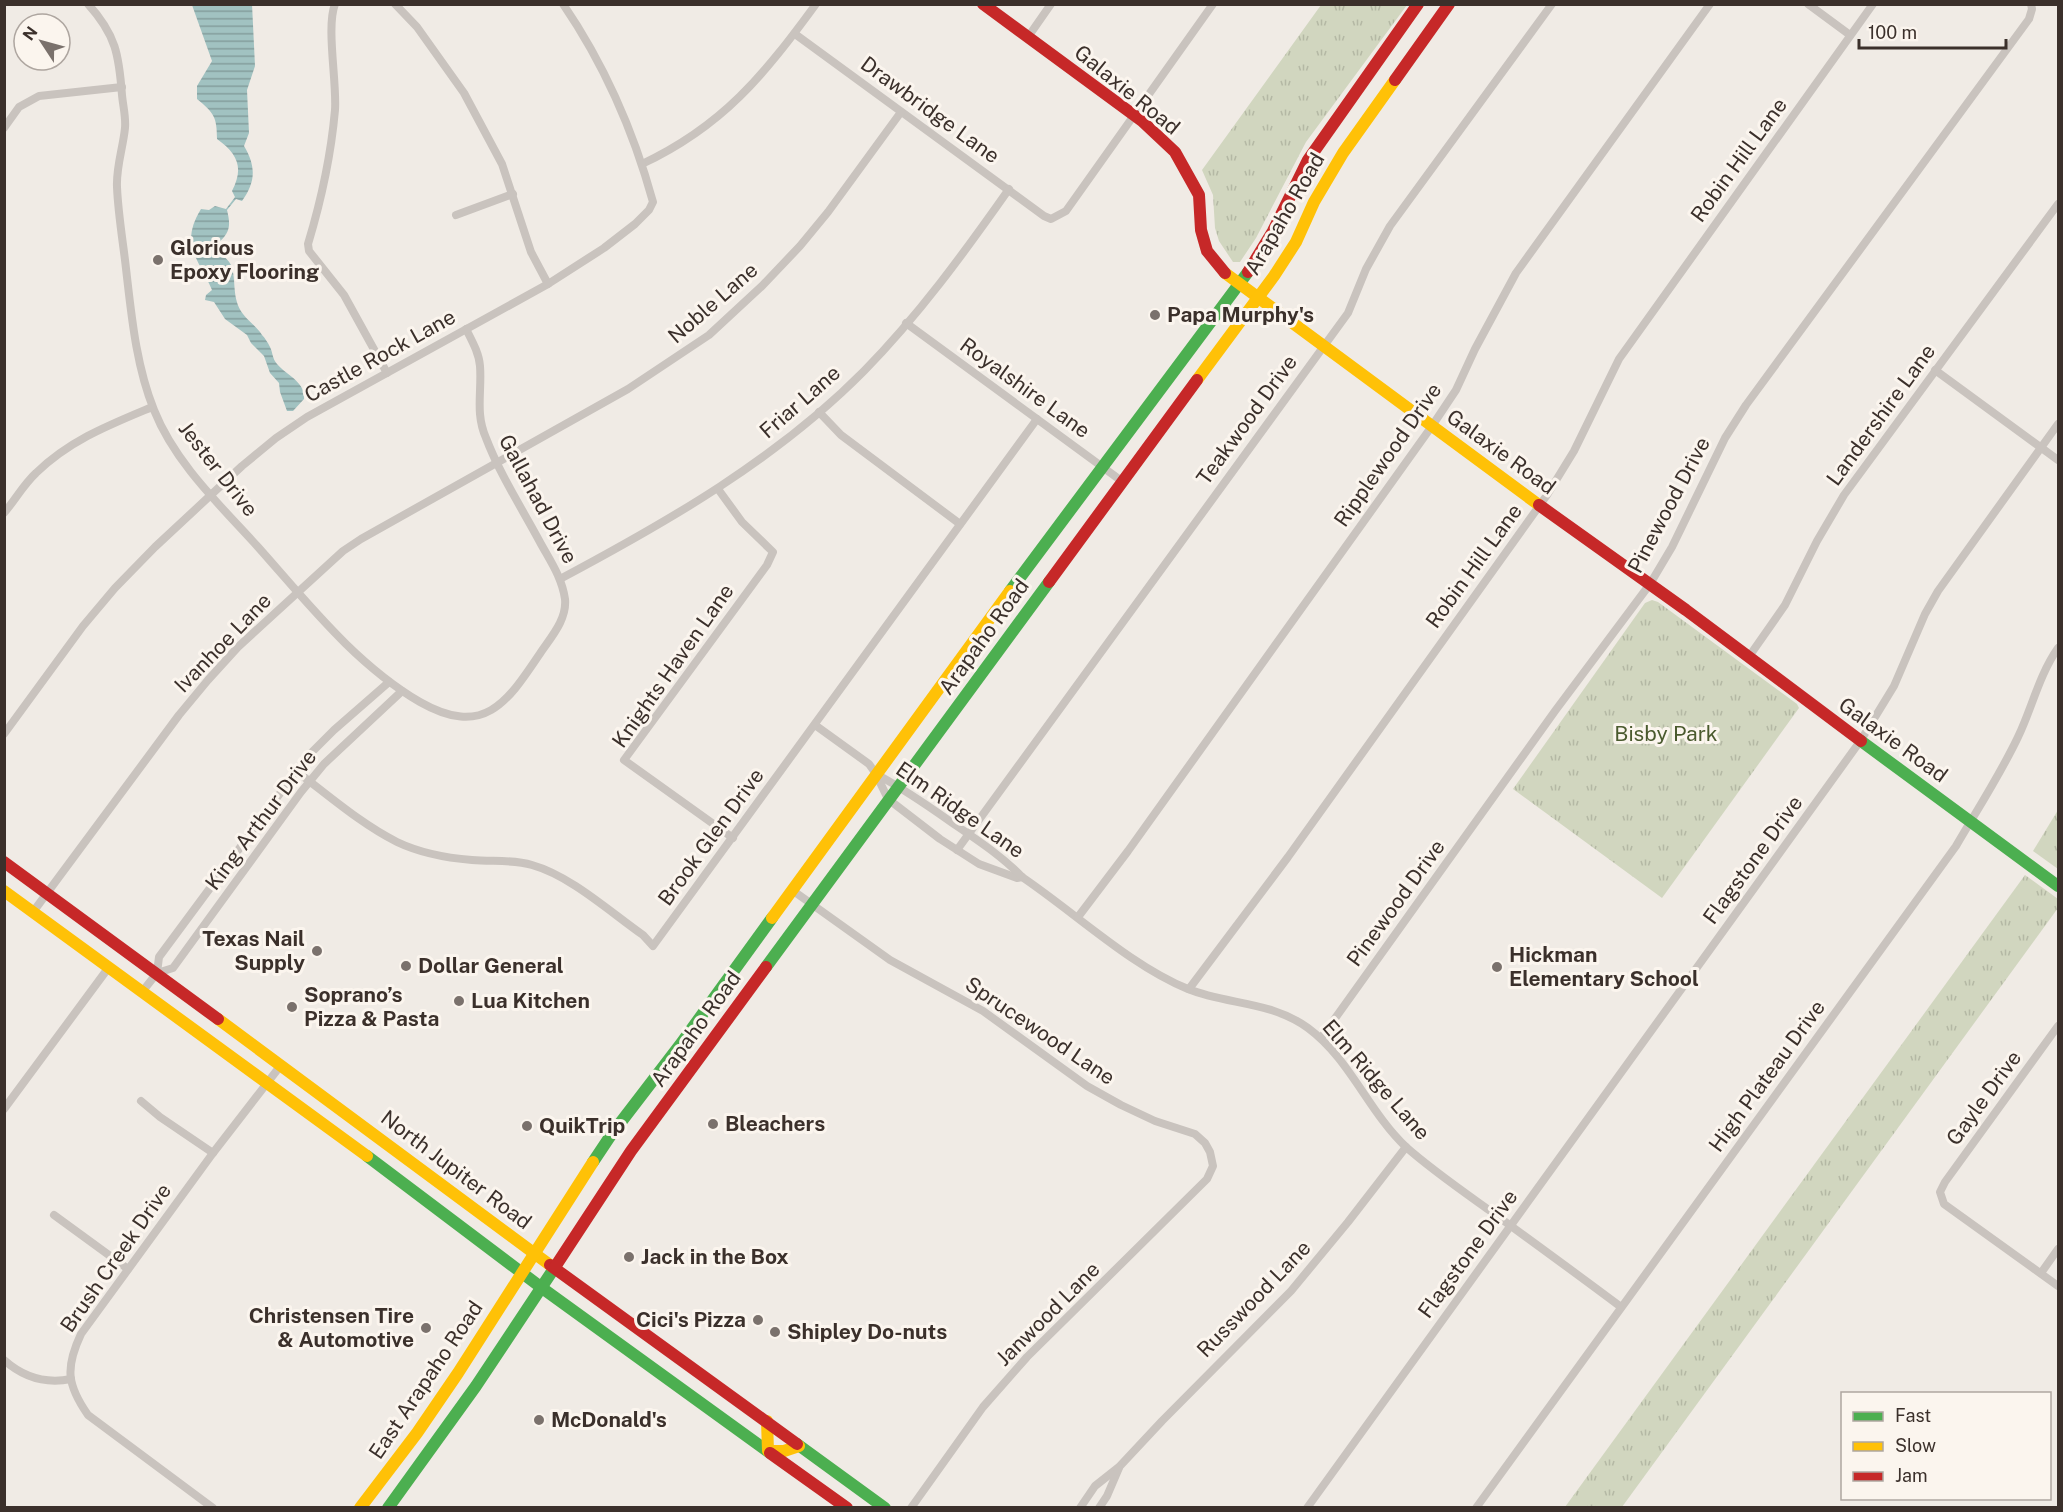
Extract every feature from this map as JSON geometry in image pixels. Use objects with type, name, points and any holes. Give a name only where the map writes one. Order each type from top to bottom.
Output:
[{"type":"main road","name":"Galaxie Road","points":[[983,4],[1161,137],[1187,171],[1199,195],[1201,230],[1207,251],[1219,267],[1238,283],[2058,886]]},
{"type":"main road","name":"Arapaho Road","points":[[522,1271],[611,1135],[680,1045],[1102,466],[1252,266],[1273,231],[1291,190],[1324,135],[1418,4]]},
{"type":"main road","name":"Arapaho Road","points":[[542,1288],[631,1151],[1258,298],[1296,242],[1333,167],[1449,4]]},
{"type":"main road","name":"North Jupiter Road","points":[[4,862],[415,1163],[555,1269],[885,1508]]},
{"type":"main road","name":"North Jupiter Road","points":[[4,891],[402,1182],[542,1288],[847,1508]]},
{"type":"main road","points":[[680,1045],[699,1058]]},
{"type":"main road","points":[[402,1182],[415,1163]]},
{"type":"main road","name":"East Arapaho Road","points":[[360,1508],[458,1373],[522,1271]]},
{"type":"main road","name":"East Arapaho Road","points":[[388,1508],[477,1386],[542,1288]]},
{"type":"main road","points":[[675,1383],[689,1365]]},
{"type":"main road","points":[[767,1421],[768,1451],[783,1451],[799,1446]]},
{"type":"main road","points":[[390,1469],[410,1478]]},
{"type":"street","name":"Jester Drive","points":[[88,4],[103,20],[118,54],[125,126],[117,186],[132,318],[140,365],[152,406],[161,426],[177,453],[298,592],[343,641],[402,691]]},
{"type":"street","points":[[335,4],[332,26],[335,109],[326,176],[308,244],[309,251],[344,295],[387,373]]},
{"type":"street","points":[[395,4],[417,27],[464,93],[502,164],[531,252],[548,284]]},
{"type":"street","name":"Castle Rock Lane","points":[[4,734],[83,626],[115,588],[155,547],[276,438],[307,417],[548,284],[604,248],[649,210],[653,202],[642,164],[608,83],[563,4]]},
{"type":"street","points":[[642,164],[681,143],[725,112],[765,72],[816,4]]},
{"type":"street","points":[[1028,37],[1051,4]]},
{"type":"street","points":[[1133,115],[1213,4]]},
{"type":"street","name":"Teakwood Drive","points":[[957,850],[1323,345],[1348,314],[1366,269],[1390,226],[1552,4]]},
{"type":"street","name":"Ripplewood Drive","points":[[1078,917],[1128,851],[1432,426],[1456,390],[1515,273],[1710,4]]},
{"type":"street","points":[[1808,4],[1850,35]]},
{"type":"street","name":"Robin Hill Lane","points":[[1189,989],[1288,857],[1540,504],[1574,451],[1619,358],[1873,4]]},
{"type":"street","name":"Pinewood Drive","points":[[1321,1038],[1650,584],[1672,547],[1725,438],[1746,405],[2029,19],[2031,4]]},
{"type":"street","name":"Drawbridge Lane","points":[[795,34],[1044,216],[1052,219],[1066,211],[1133,115]]},
{"type":"street","points":[[4,128],[20,108],[39,96],[122,87]]},
{"type":"street","name":"Noble Lane","points":[[498,463],[628,389],[709,335],[762,286],[800,246],[828,212],[901,112]]},
{"type":"street","name":"Friar Lane","points":[[560,579],[718,489],[761,460],[819,412],[864,371],[906,323],[948,273],[1009,189]]},
{"type":"street","points":[[456,215],[513,194]]},
{"type":"street","name":"Landershire Lane","points":[[1748,658],[1785,606],[1816,541],[1844,495],[2058,204]]},
{"type":"street","name":"Royalshire Lane","points":[[906,323],[1123,482]]},
{"type":"street","name":"Gallahad Drive","points":[[402,691],[448,715],[467,717],[491,711],[502,704],[523,679],[562,621],[565,609],[560,579],[485,438],[478,399],[481,368],[466,329]]},
{"type":"street","points":[[1935,370],[2058,460]]},
{"type":"street","points":[[4,513],[34,474],[64,448],[91,433],[152,406]]},
{"type":"street","points":[[819,412],[841,435],[960,524]]},
{"type":"street","name":"Brook Glen Drive","points":[[296,771],[362,820],[398,842],[446,857],[531,864],[550,872],[570,883],[643,935],[653,946],[1037,419]]},
{"type":"street","name":"Flagstone Drive","points":[[1307,1508],[1861,741],[1894,686],[1925,614],[1938,591],[2058,424]]},
{"type":"street","name":"Ivanhoe Lane","points":[[33,912],[179,715],[238,647],[344,551],[361,539],[498,463]]},
{"type":"street","name":"Knights Haven Lane","points":[[718,489],[742,522],[773,552],[717,634],[624,760],[733,838]]},
{"type":"street","name":"High Plateau Drive","points":[[1476,1508],[1956,846],[2003,767],[2023,728],[2048,665],[2058,648]]},
{"type":"street","name":"King Arthur Drive","points":[[142,992],[157,973],[159,957],[296,771],[334,730],[389,682]]},
{"type":"street","name":"King Arthur Drive","points":[[157,973],[173,968],[324,764],[402,691]]},
{"type":"street","name":"Elm Ridge Lane","points":[[815,725],[869,764],[888,799],[957,850],[979,864],[1017,878],[1022,877]]},
{"type":"street","name":"Elm Ridge Lane","points":[[876,774],[898,786],[968,834],[1131,957],[1189,989],[1263,1006],[1292,1018],[1321,1038],[1346,1067],[1390,1130],[1406,1147],[1621,1307]]},
{"type":"street","name":"Sprucewood Lane","points":[[792,890],[890,960],[983,1011],[1087,1086],[1121,1105],[1195,1134],[1205,1143],[1210,1152]]},
{"type":"street","points":[[4,1109],[109,967]]},
{"type":"street","name":"Gayle Drive","points":[[2041,1273],[1944,1204],[1940,1192],[2058,1026]]},
{"type":"street","name":"Brush Creek Drive","points":[[213,1508],[88,1415],[75,1396],[70,1365],[81,1334],[280,1065]]},
{"type":"street","points":[[141,1101],[160,1117],[213,1153]]},
{"type":"street","name":"Russwood Lane","points":[[1080,1508],[1095,1486],[1119,1467],[1291,1291],[1406,1147]]},
{"type":"street","name":"Janwood Lane","points":[[911,1508],[983,1407],[1028,1357],[1207,1179],[1213,1166],[1210,1152]]},
{"type":"street","points":[[54,1215],[128,1269]]},
{"type":"street","points":[[2058,1249],[2041,1273],[2058,1286]]},
{"type":"street","points":[[4,1360],[17,1371],[33,1377],[50,1381],[71,1379]]},
{"type":"street","name":"Russwood Lane","points":[[1099,1508],[1107,1496],[1119,1467]]},
{"type":"green space","points":[[1321,5],[1407,5],[1306,142],[1256,238],[1240,262],[1233,262],[1219,241],[1215,228],[1213,195],[1202,170]]},
{"type":"green space","name":"Bisby Park","points":[[1652,600],[1658,602],[1797,704],[1799,708],[1662,898],[1513,789],[1645,603]]},
{"type":"green space","points":[[2058,810],[2058,869],[2033,851]]},
{"type":"green space","points":[[2025,875],[2058,899],[2058,908],[1622,1507],[1565,1507]]},
{"type":"water","points":[[252,4],[255,66],[247,90],[249,133],[244,146],[251,160],[252,181],[242,201],[236,199],[227,210],[228,229],[217,244],[218,251],[231,265],[239,308],[265,339],[277,364],[302,388],[304,399],[293,411],[287,411],[279,383],[270,373],[264,356],[251,343],[247,335],[225,319],[214,302],[205,300],[206,295],[212,290],[191,242],[195,222],[201,209],[209,210],[215,206],[226,209],[235,197],[232,191],[238,175],[234,156],[217,139],[213,116],[197,99],[197,86],[212,61],[192,5]]},
{"type":"traffic: fast","points":[[1010,591],[1248,272]]},
{"type":"traffic: fast","points":[[766,967],[1049,582]]},
{"type":"traffic: fast","points":[[1861,741],[2058,886]]},
{"type":"traffic: fast","points":[[593,1162],[772,918]]},
{"type":"traffic: fast","points":[[367,1156],[542,1288],[770,1453]]},
{"type":"traffic: fast","points":[[388,1508],[476,1386],[555,1267]]},
{"type":"traffic: fast","points":[[797,1444],[885,1508]]},
{"type":"traffic: slow","points":[[1197,380],[1274,276],[1296,242],[1314,202],[1343,153],[1395,80]]},
{"type":"traffic: slow","points":[[1225,273],[1539,505]]},
{"type":"traffic: slow","points":[[772,918],[1010,591]]},
{"type":"traffic: slow","points":[[4,891],[367,1156]]},
{"type":"traffic: slow","points":[[218,1019],[550,1265]]},
{"type":"traffic: slow","points":[[360,1508],[417,1433],[458,1373],[593,1162]]},
{"type":"traffic: slow","points":[[767,1421],[768,1451],[784,1451],[799,1446]]},
{"type":"traffic: jam","points":[[983,4],[1142,121],[1175,152],[1199,195],[1201,230],[1207,251],[1225,273]]},
{"type":"traffic: jam","points":[[1248,272],[1273,231],[1308,160],[1418,4]]},
{"type":"traffic: jam","points":[[1395,80],[1449,4]]},
{"type":"traffic: jam","points":[[1049,582],[1197,380]]},
{"type":"traffic: jam","points":[[1539,505],[1686,610],[1861,741]]},
{"type":"traffic: jam","points":[[4,862],[218,1019]]},
{"type":"traffic: jam","points":[[555,1267],[631,1151],[766,967]]},
{"type":"traffic: jam","points":[[550,1265],[797,1444]]},
{"type":"traffic: jam","points":[[770,1453],[847,1508]]},
{"type":"place","name":"Glorious Epoxy Flooring","points":[[158,260]]},
{"type":"place","name":"Papa Murphy's","points":[[1155,315]]},
{"type":"place","name":"Texas Nail Supply","points":[[317,951]]},
{"type":"place","name":"Dollar General","points":[[406,966]]},
{"type":"place","name":"Hickman Elementary School","points":[[1497,967]]},
{"type":"place","name":"Lua Kitchen","points":[[459,1001]]},
{"type":"place","name":"Soprano’s Pizza & Pasta","points":[[292,1007]]},
{"type":"place","name":"Bleachers","points":[[713,1124]]},
{"type":"place","name":"QuikTrip","points":[[527,1126]]},
{"type":"place","name":"Jack in the Box","points":[[629,1257]]},
{"type":"place","name":"Cici's Pizza","points":[[758,1320]]},
{"type":"place","name":"Christensen Tire & Automotive","points":[[426,1328]]},
{"type":"place","name":"Shipley Do-nuts","points":[[775,1332]]},
{"type":"place","name":"McDonald's","points":[[539,1420]]}]
